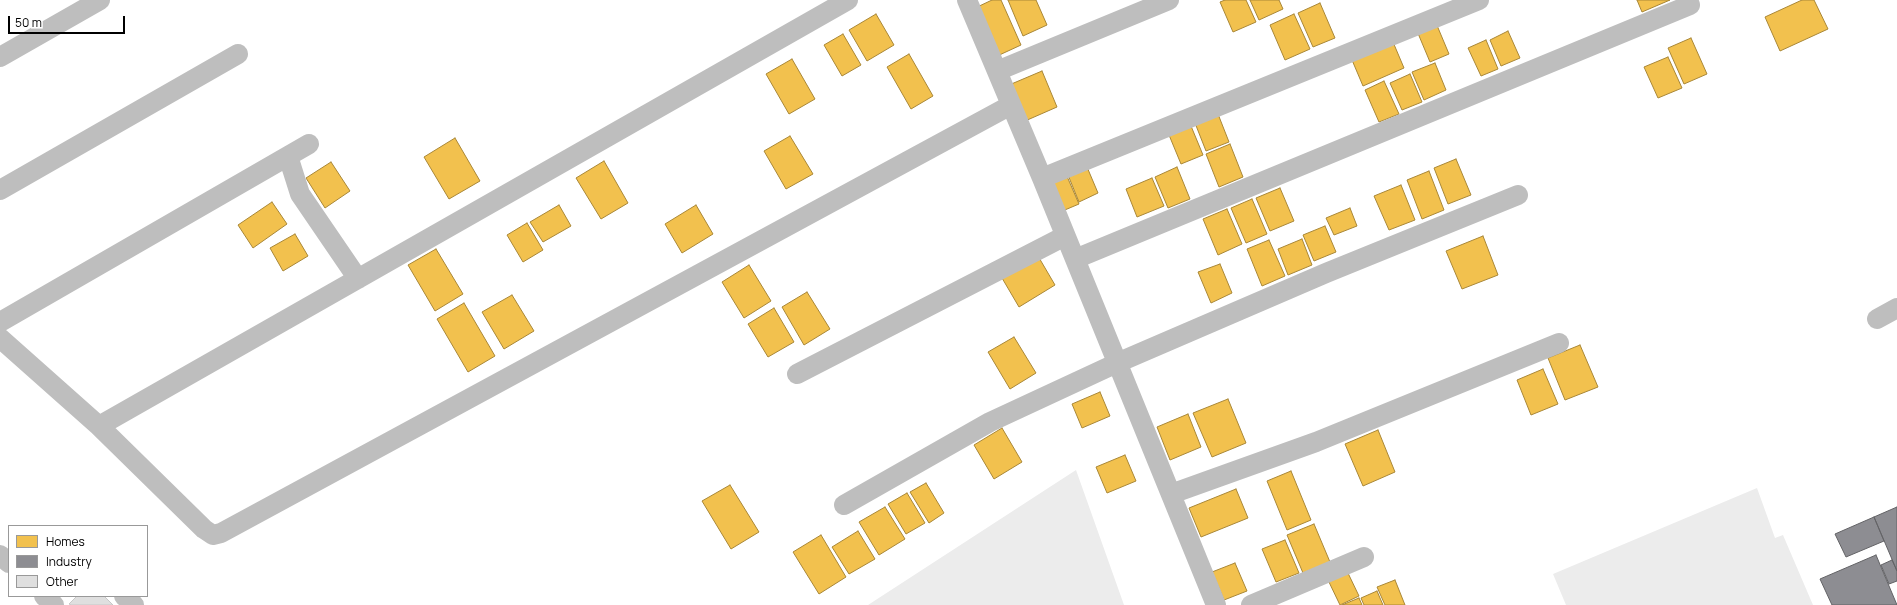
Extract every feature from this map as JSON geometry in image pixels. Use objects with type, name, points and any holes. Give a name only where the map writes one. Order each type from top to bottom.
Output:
[{"type":"street","points":[[0,57],[100,0]]},
{"type":"street","points":[[99,426],[848,0]]},
{"type":"street","points":[[967,0],[1042,178],[1216,605]]},
{"type":"street","points":[[997,71],[1169,0]]},
{"type":"street","points":[[1042,178],[1479,0]]},
{"type":"street","points":[[1075,259],[1693,2]]},
{"type":"street","points":[[0,190],[238,54]]},
{"type":"street","points":[[0,338],[99,426],[204,529],[214,535],[221,534],[1011,105]]},
{"type":"street","points":[[0,322],[309,144]]},
{"type":"street","points":[[288,156],[300,194],[358,279]]},
{"type":"street","points":[[844,505],[990,422],[1117,363],[1326,273],[1518,195]]},
{"type":"street","points":[[797,374],[1065,236]]},
{"type":"street","points":[[1877,319],[1897,308]]},
{"type":"street","points":[[1171,494],[1316,442],[1559,343]]},
{"type":"street","points":[[0,555],[8,563]]},
{"type":"street","points":[[1251,605],[1364,557]]},
{"type":"street","points":[[45,597],[54,605]]},
{"type":"street","points":[[125,597],[134,605]]},
{"type":"shaded area","points":[[1076,470],[1124,605],[868,605]]},
{"type":"shaded area","points":[[1757,488],[1775,538],[1783,535],[1813,605],[1566,605],[1553,574]]},
{"type":"building: Homes","points":[[992,0],[1001,0],[1021,45],[995,57],[973,9]]},
{"type":"building: Homes","points":[[1008,0],[1036,0],[1047,25],[1023,36]]},
{"type":"building: Homes","points":[[1225,0],[1246,0],[1256,22],[1233,32],[1220,2]]},
{"type":"building: Homes","points":[[1250,0],[1279,0],[1283,9],[1259,20]]},
{"type":"building: Homes","points":[[1637,0],[1670,0],[1642,12]]},
{"type":"building: Homes","points":[[1802,0],[1814,0],[1828,29],[1780,51],[1765,17]]},
{"type":"building: Homes","points":[[1320,3],[1335,38],[1313,47],[1298,13]]},
{"type":"building: Homes","points":[[876,14],[894,45],[867,61],[849,30]]},
{"type":"building: Homes","points":[[1294,14],[1310,49],[1285,60],[1270,25]]},
{"type":"building: Homes","points":[[1436,23],[1449,54],[1430,62],[1417,31]]},
{"type":"building: Homes","points":[[1508,31],[1520,58],[1501,66],[1490,40]]},
{"type":"building: Homes","points":[[843,34],[861,65],[842,76],[824,45]]},
{"type":"building: Homes","points":[[1691,38],[1707,74],[1684,84],[1668,48]]},
{"type":"building: Homes","points":[[1486,40],[1498,69],[1481,76],[1468,48]]},
{"type":"building: Homes","points":[[1393,42],[1404,68],[1363,86],[1352,60]]},
{"type":"building: Homes","points":[[909,54],[933,96],[911,109],[887,67]]},
{"type":"building: Homes","points":[[1668,57],[1682,88],[1658,98],[1644,67]]},
{"type":"building: Homes","points":[[792,59],[815,99],[789,114],[766,74]]},
{"type":"building: Homes","points":[[1435,63],[1446,90],[1424,100],[1412,72]]},
{"type":"building: Homes","points":[[1042,71],[1057,107],[1025,121],[1009,85]]},
{"type":"building: Homes","points":[[1410,74],[1422,102],[1402,110],[1390,83]]},
{"type":"building: Homes","points":[[1384,81],[1399,114],[1379,122],[1365,90]]},
{"type":"building: Homes","points":[[1218,114],[1229,142],[1206,151],[1195,123]]},
{"type":"building: Homes","points":[[1191,126],[1203,155],[1181,164],[1169,135]]},
{"type":"building: Homes","points":[[790,136],[813,174],[786,189],[764,151]]},
{"type":"building: Homes","points":[[455,138],[480,181],[449,199],[424,157]]},
{"type":"building: Homes","points":[[1230,144],[1243,177],[1219,187],[1206,154]]},
{"type":"building: Homes","points":[[1456,159],[1471,195],[1448,204],[1434,168]]},
{"type":"building: Homes","points":[[604,161],[628,203],[601,219],[576,178]]},
{"type":"building: Homes","points":[[331,162],[350,191],[325,208],[306,178]]},
{"type":"building: Homes","points":[[1087,167],[1098,193],[1079,202],[1068,175]]},
{"type":"building: Homes","points":[[1177,167],[1190,199],[1168,208],[1155,177]]},
{"type":"building: Homes","points":[[1429,171],[1444,210],[1422,219],[1407,180]]},
{"type":"building: Homes","points":[[1066,174],[1079,204],[1060,212],[1047,182]]},
{"type":"building: Homes","points":[[1152,178],[1164,206],[1137,217],[1126,189]]},
{"type":"building: Homes","points":[[1401,185],[1415,220],[1389,230],[1374,196]]},
{"type":"building: Homes","points":[[1280,188],[1294,221],[1270,231],[1256,198]]},
{"type":"building: Homes","points":[[1252,199],[1267,234],[1246,243],[1231,208]]},
{"type":"building: Homes","points":[[272,202],[287,224],[253,248],[238,225]]},
{"type":"building: Homes","points":[[559,205],[571,226],[543,242],[530,222]]},
{"type":"building: Homes","points":[[696,205],[713,234],[682,253],[665,224]]},
{"type":"building: Homes","points":[[1350,208],[1357,226],[1334,235],[1326,218]]},
{"type":"building: Homes","points":[[1227,209],[1242,244],[1218,255],[1203,219]]},
{"type":"building: Homes","points":[[527,223],[543,250],[523,262],[507,235]]},
{"type":"building: Homes","points":[[1325,226],[1336,252],[1314,261],[1303,235]]},
{"type":"building: Homes","points":[[295,234],[308,256],[283,271],[270,248]]},
{"type":"building: Homes","points":[[1483,236],[1498,275],[1462,289],[1446,251]]},
{"type":"building: Homes","points":[[1302,239],[1312,265],[1288,275],[1278,249]]},
{"type":"building: Homes","points":[[1269,240],[1285,276],[1262,286],[1247,249]]},
{"type":"building: Homes","points":[[436,249],[463,294],[435,311],[408,265]]},
{"type":"building: Homes","points":[[1038,256],[1055,285],[1019,307],[1002,278]]},
{"type":"building: Homes","points":[[1220,264],[1232,293],[1211,303],[1198,272]]},
{"type":"building: Homes","points":[[749,265],[771,301],[744,318],[722,282]]},
{"type":"building: Homes","points":[[807,292],[830,329],[804,345],[782,307]]},
{"type":"building: Homes","points":[[512,295],[534,331],[504,349],[482,312]]},
{"type":"building: Homes","points":[[464,303],[495,356],[468,372],[437,319]]},
{"type":"building: Homes","points":[[774,308],[794,342],[768,357],[748,324]]},
{"type":"building: Homes","points":[[1014,337],[1036,373],[1010,389],[988,352]]},
{"type":"building: Homes","points":[[1580,345],[1598,387],[1565,400],[1548,358]]},
{"type":"building: Homes","points":[[1543,369],[1558,404],[1531,415],[1517,380]]},
{"type":"building: Homes","points":[[1100,392],[1110,416],[1082,428],[1072,404]]},
{"type":"building: Homes","points":[[1228,399],[1246,443],[1212,457],[1193,413]]},
{"type":"building: Homes","points":[[1188,414],[1201,447],[1170,460],[1157,427]]},
{"type":"building: Homes","points":[[1002,428],[1022,462],[994,479],[974,445]]},
{"type":"building: Homes","points":[[1378,430],[1395,472],[1363,486],[1345,444]]},
{"type":"building: Homes","points":[[1125,455],[1136,481],[1107,493],[1096,467]]},
{"type":"building: Homes","points":[[1291,471],[1311,520],[1287,530],[1267,481]]},
{"type":"building: Homes","points":[[926,483],[944,513],[929,523],[910,492]]},
{"type":"building: Homes","points":[[730,485],[759,532],[731,549],[702,501]]},
{"type":"building: Homes","points":[[1236,489],[1248,518],[1201,537],[1189,508]]},
{"type":"building: Homes","points":[[907,493],[925,523],[906,534],[888,504]]},
{"type":"building: Homes","points":[[885,507],[905,539],[879,555],[859,522]]},
{"type":"building: Homes","points":[[1314,524],[1330,562],[1303,573],[1287,535]]},
{"type":"building: Homes","points":[[858,531],[875,559],[849,574],[832,547]]},
{"type":"building: Homes","points":[[821,535],[846,577],[819,594],[793,552]]},
{"type":"building: Homes","points":[[1285,540],[1299,573],[1276,582],[1262,549]]},
{"type":"building: Homes","points":[[1235,563],[1247,591],[1224,600],[1212,572]]},
{"type":"building: Homes","points":[[1347,571],[1359,596],[1340,605],[1328,580]]},
{"type":"building: Homes","points":[[1395,580],[1405,605],[1385,605],[1377,587]]},
{"type":"building: Homes","points":[[1377,591],[1383,605],[1364,605],[1361,598]]},
{"type":"building: Homes","points":[[1359,598],[1362,605],[1342,605]]},
{"type":"building: Industry","points":[[1897,507],[1897,571],[1874,517]]},
{"type":"building: Industry","points":[[1874,517],[1884,541],[1846,557],[1835,534]]},
{"type":"building: Industry","points":[[1876,555],[1897,605],[1832,605],[1820,579]]},
{"type":"building: Industry","points":[[1892,560],[1897,571],[1897,581],[1889,584],[1881,565]]},
{"type":"building: Other","points":[[76,597],[105,597],[113,605],[71,605],[69,604]]}]
